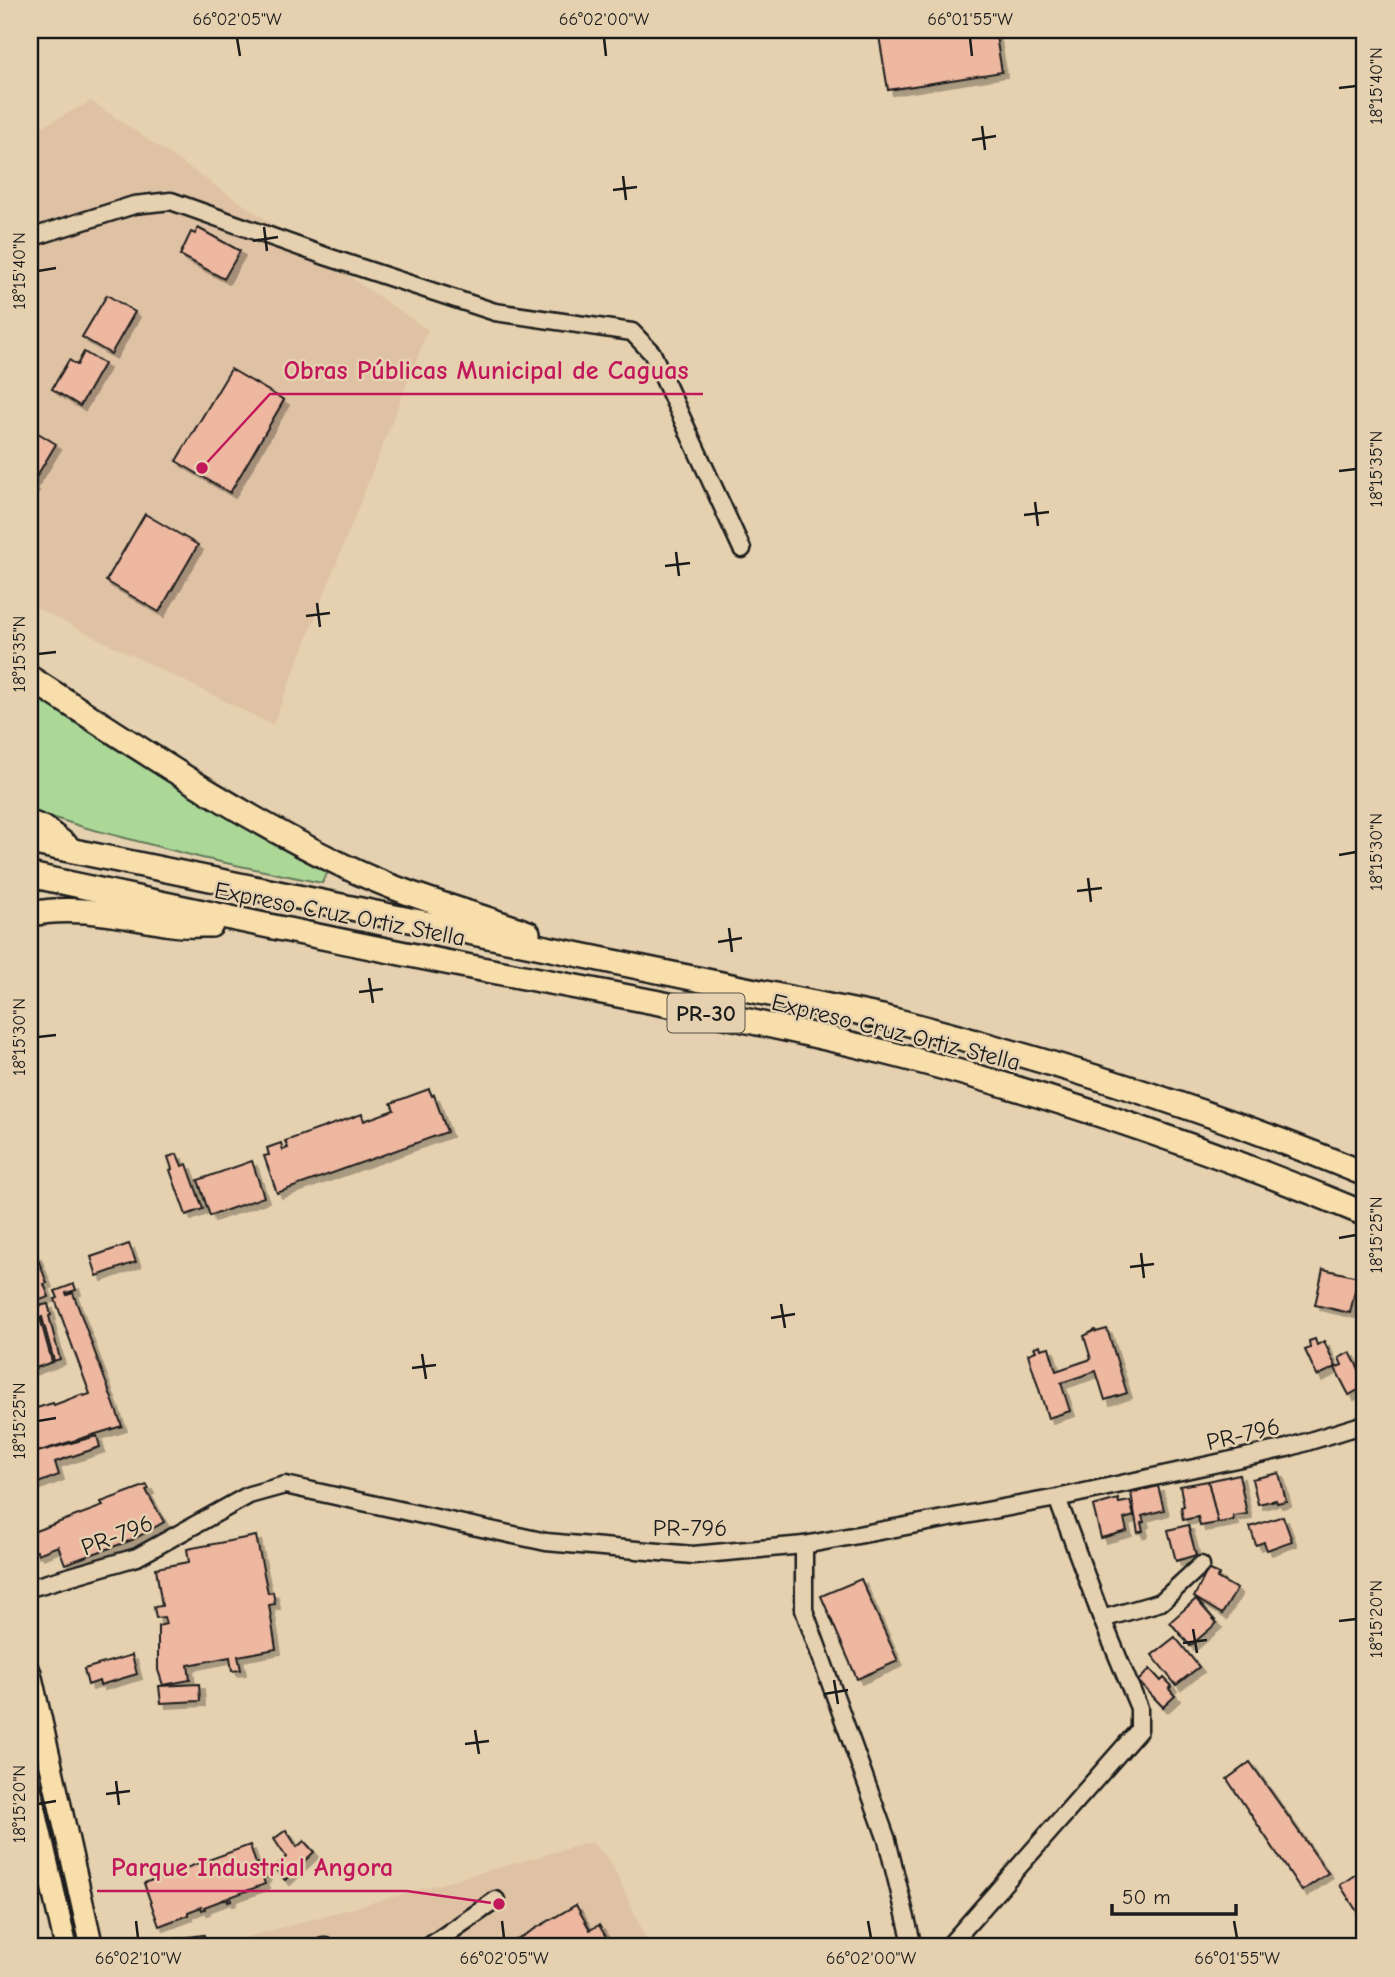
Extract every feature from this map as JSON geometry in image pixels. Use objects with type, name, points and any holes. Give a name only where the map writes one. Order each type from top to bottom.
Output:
[{"type":"highway","points":[[30,678],[244,815],[345,867],[405,893],[482,916],[604,960]]},
{"type":"highway","points":[[30,823],[45,830],[73,851]]},
{"type":"highway","name":"Expreso Cruz Ortiz Stella","points":[[30,842],[882,1017],[987,1044],[1170,1101],[1365,1174]]},
{"type":"highway","name":"Expreso Cruz Ortiz Stella","points":[[30,875],[259,925],[736,1019],[894,1055],[1028,1092],[1129,1125],[1237,1162],[1365,1214]]},
{"type":"highway","points":[[30,914],[65,909],[126,915],[174,924],[259,925]]},
{"type":"main road","points":[[30,1673],[92,1947]]},
{"type":"main road","points":[[30,1789],[66,1947]]},
{"type":"street","points":[[30,238],[134,205],[171,201],[495,312],[632,332],[652,353],[742,549]]},
{"type":"street","name":"PR-796","points":[[30,1588],[137,1557],[249,1495],[285,1485],[546,1542],[692,1555],[804,1545],[1057,1497],[1287,1448],[1365,1424]]},
{"type":"street","points":[[947,1947],[1139,1730],[1139,1708],[1102,1619],[1057,1497]]},
{"type":"street","points":[[804,1545],[804,1610],[887,1840],[913,1947]]},
{"type":"street","points":[[1102,1619],[1161,1602],[1201,1565]]},
{"type":"street","points":[[428,1947],[496,1900]]},
{"type":"shaded area","points":[[91,101],[428,330],[273,725],[30,605],[30,133]]},
{"type":"shaded area","points":[[591,1842],[610,1860],[650,1947],[212,1947]]},
{"type":"green space","points":[[30,691],[223,813],[328,872],[322,883],[202,858],[83,827],[30,810]]},
{"type":"building","points":[[878,30],[995,30],[1002,72],[888,90]]},
{"type":"building","points":[[198,228],[240,251],[224,279],[180,255],[191,232],[195,234]]},
{"type":"building","points":[[107,295],[135,312],[111,354],[82,337]]},
{"type":"building","points":[[84,352],[104,364],[80,406],[52,389],[69,360],[77,365]]},
{"type":"building","points":[[231,369],[284,400],[230,493],[176,461]]},
{"type":"building","points":[[30,428],[56,444],[32,484],[34,486],[30,493]]},
{"type":"building","points":[[145,514],[198,545],[159,612],[106,581]]},
{"type":"building","points":[[429,1089],[432,1096],[434,1095],[447,1132],[277,1193],[264,1156],[269,1155],[267,1148],[281,1143],[283,1150],[288,1148],[285,1141],[362,1114],[364,1121],[394,1110],[391,1103]]},
{"type":"building","points":[[177,1154],[182,1166],[187,1164],[203,1209],[186,1215],[168,1157]]},
{"type":"building","points":[[252,1161],[264,1197],[210,1216],[198,1180]]},
{"type":"building","points":[[129,1244],[136,1262],[97,1276],[91,1257]]},
{"type":"building","points":[[36,1254],[47,1283],[44,1284],[49,1297],[34,1302],[30,1290],[30,1256]]},
{"type":"building","points":[[1323,1269],[1358,1277],[1350,1313],[1315,1305]]},
{"type":"building","points":[[74,1284],[76,1290],[66,1293],[73,1293],[122,1426],[30,1454],[30,1410],[90,1394],[55,1299],[58,1298],[55,1291]]},
{"type":"building","points":[[48,1304],[60,1359],[54,1361],[42,1317],[40,1318],[52,1362],[30,1370],[30,1306]]},
{"type":"building","points":[[1107,1329],[1127,1393],[1105,1400],[1096,1371],[1061,1383],[1070,1411],[1048,1418],[1028,1354],[1036,1351],[1034,1347],[1040,1345],[1041,1349],[1049,1347],[1056,1371],[1091,1359],[1084,1336],[1095,1330]]},
{"type":"building","points":[[1315,1339],[1317,1345],[1324,1341],[1336,1367],[1317,1376],[1305,1350],[1310,1348],[1309,1341]]},
{"type":"building","points":[[1350,1352],[1365,1386],[1349,1395],[1335,1368],[1342,1365],[1339,1358]]},
{"type":"building","points":[[97,1436],[100,1447],[55,1462],[59,1475],[30,1486],[30,1454]]},
{"type":"building","points":[[1279,1473],[1286,1501],[1258,1504],[1252,1479]]},
{"type":"building","points":[[1239,1474],[1247,1514],[1233,1516],[1234,1520],[1218,1523],[1208,1481]]},
{"type":"building","points":[[1208,1481],[1218,1523],[1200,1526],[1198,1517],[1183,1520],[1181,1507],[1184,1506],[1180,1486]]},
{"type":"building","points":[[147,1485],[149,1489],[146,1490],[164,1522],[132,1540],[65,1564],[58,1546],[38,1554],[37,1551],[34,1552],[30,1533],[103,1506],[101,1502]]},
{"type":"building","points":[[1158,1486],[1164,1510],[1142,1516],[1143,1531],[1138,1533],[1131,1493]]},
{"type":"building","points":[[1118,1499],[1119,1503],[1130,1501],[1134,1516],[1124,1519],[1127,1531],[1101,1538],[1093,1506]]},
{"type":"building","points":[[1283,1516],[1292,1541],[1267,1550],[1264,1542],[1256,1545],[1250,1527]]},
{"type":"building","points":[[1188,1525],[1196,1555],[1176,1561],[1168,1530]]},
{"type":"building","points":[[256,1536],[268,1593],[273,1592],[275,1604],[269,1605],[276,1649],[238,1656],[241,1670],[232,1671],[230,1657],[188,1665],[190,1680],[163,1685],[158,1670],[158,1626],[166,1624],[164,1617],[156,1618],[154,1607],[162,1606],[156,1568],[189,1562],[187,1549]]},
{"type":"building","points":[[1208,1569],[1219,1575],[1217,1578],[1237,1589],[1222,1614],[1194,1597]]},
{"type":"building","points":[[861,1579],[898,1661],[857,1679],[821,1596]]},
{"type":"building","points":[[1196,1599],[1217,1623],[1190,1646],[1170,1622]]},
{"type":"building","points":[[1175,1637],[1199,1667],[1176,1685],[1152,1655]]},
{"type":"building","points":[[132,1655],[137,1674],[100,1685],[99,1681],[88,1685],[84,1669]]},
{"type":"building","points":[[1150,1669],[1161,1681],[1164,1678],[1172,1686],[1169,1689],[1175,1696],[1163,1707],[1138,1681]]},
{"type":"building","points":[[199,1684],[200,1701],[161,1703],[159,1686]]},
{"type":"building","points":[[1250,1762],[1328,1873],[1302,1891],[1227,1779]]},
{"type":"building","points":[[286,1830],[297,1847],[304,1841],[314,1852],[285,1880],[274,1868],[286,1857],[274,1839]]},
{"type":"building","points":[[250,1845],[256,1864],[264,1862],[267,1870],[264,1871],[266,1877],[263,1878],[265,1884],[230,1897],[231,1900],[228,1901],[228,1898],[202,1910],[201,1907],[159,1926],[144,1883]]},
{"type":"building","points":[[1365,1868],[1365,1924],[1340,1885]]},
{"type":"building","points":[[576,1905],[590,1930],[599,1925],[612,1947],[504,1947]]},
{"type":"building","points":[[204,1935],[206,1947],[145,1945],[154,1942]]},
{"type":"place","name":"Obras Públicas Municipal de Caguas","points":[[202,468]]},
{"type":"place","name":"Parque Industrial Angora","points":[[499,1904]]}]
